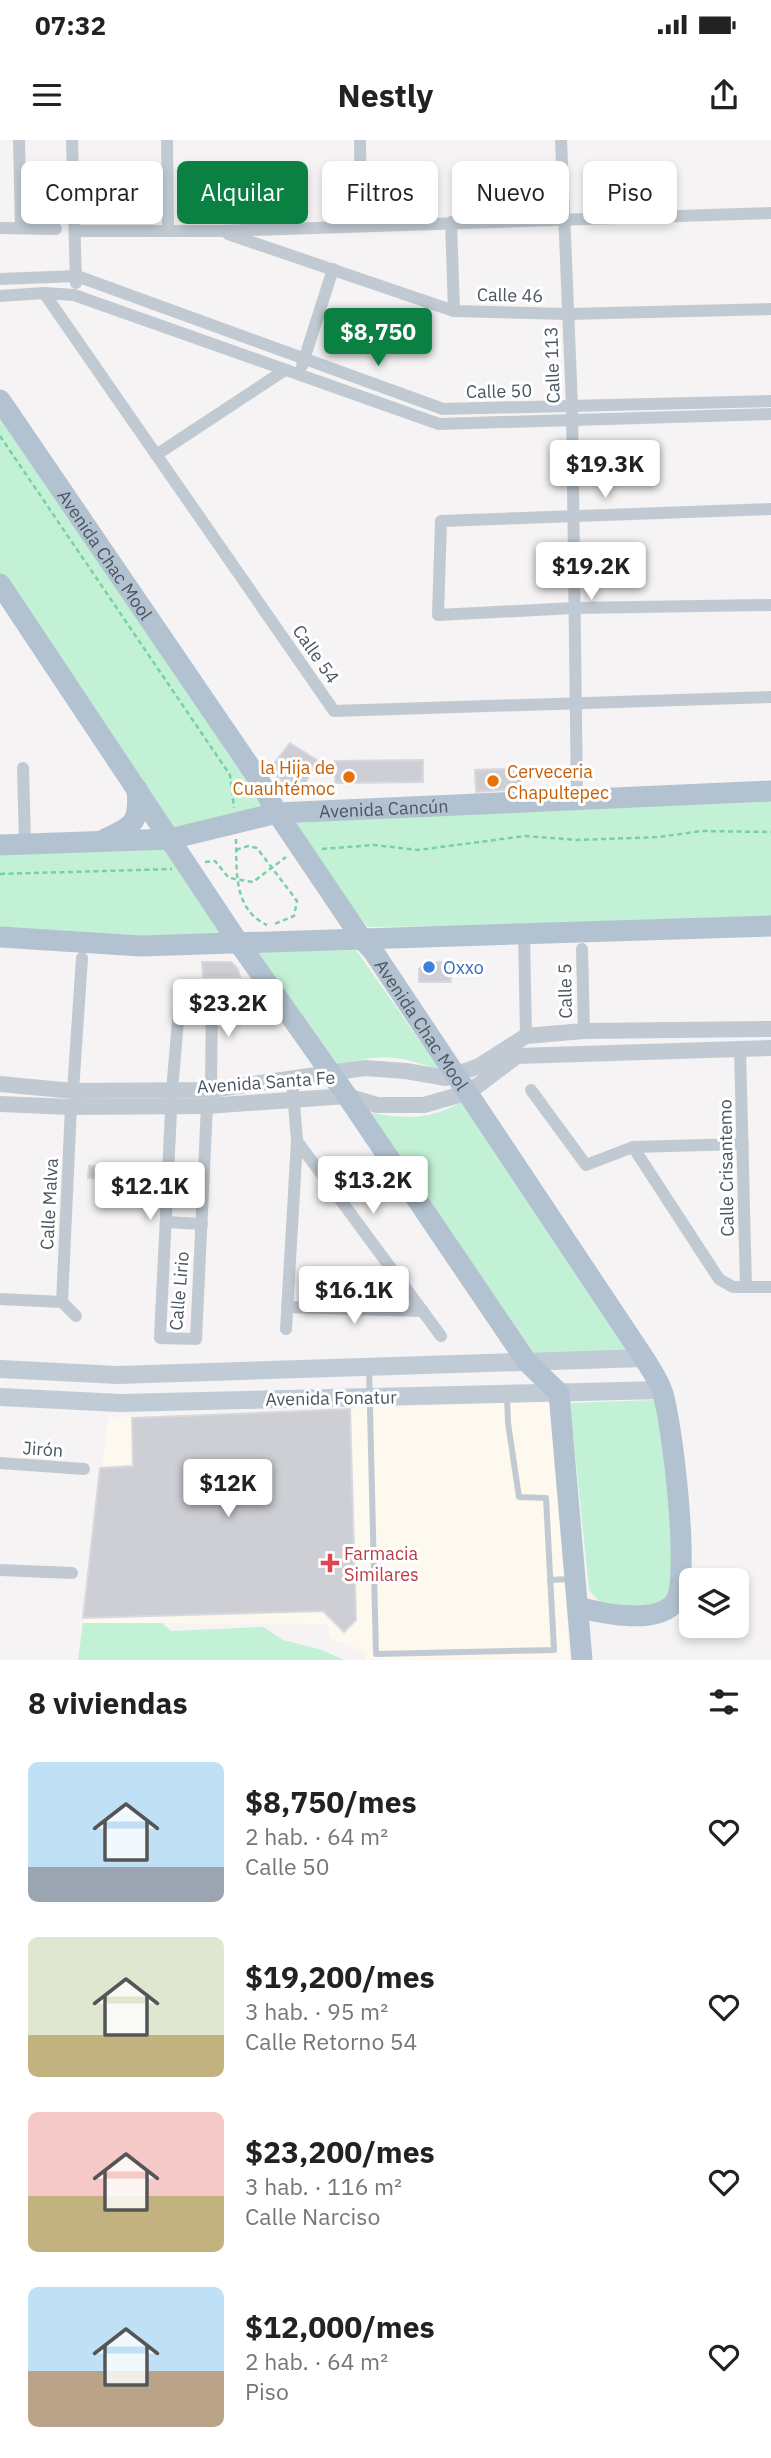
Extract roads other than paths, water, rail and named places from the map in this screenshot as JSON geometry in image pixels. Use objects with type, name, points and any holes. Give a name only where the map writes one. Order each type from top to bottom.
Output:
[{"type":"main road","name":"Avenida Chac Mool","points":[[0,400],[259,780],[277,813],[370,943],[644,1358],[662,1390],[682,1541],[680,1592],[674,1604],[660,1613],[612,1617],[579,1607]]},
{"type":"main road","points":[[0,584],[238,942],[348,1096],[527,1362],[559,1393],[582,1660]]},
{"type":"main road","points":[[99,841],[127,829],[134,821],[139,812],[137,789]]},
{"type":"main road","name":"Avenida Cancún","points":[[0,845],[170,839],[277,813],[771,791]]},
{"type":"main road","points":[[0,937],[141,946],[238,942],[370,943],[524,932],[771,926]]},
{"type":"main road","name":"Avenida Fonatur","points":[[0,1369],[118,1375],[644,1358]]},
{"type":"main road","points":[[118,1375],[120,1403]]},
{"type":"main road","name":"Avenida Fonatur","points":[[0,1397],[120,1403],[662,1390]]},
{"type":"street","points":[[19,140],[21,228]]},
{"type":"street","points":[[72,140],[77,276],[74,295]]},
{"type":"street","points":[[167,140],[168,231]]},
{"type":"street","points":[[360,140],[361,225]]},
{"type":"street","name":"Calle 113","points":[[561,140],[562,161]]},
{"type":"street","points":[[569,219],[771,213]]},
{"type":"street","points":[[76,231],[220,231],[451,222],[454,311]]},
{"type":"street","name":"Calle 113","points":[[563,224],[572,406],[577,799]]},
{"type":"street","points":[[0,228],[55,229]]},
{"type":"street","name":"Calle 46","points":[[220,231],[454,311],[568,314],[771,309]]},
{"type":"street","points":[[299,374],[333,269]]},
{"type":"street","name":"Calle 50","points":[[0,279],[77,276],[443,409],[771,401]]},
{"type":"street","name":"Calle 50","points":[[0,296],[44,293],[74,295],[439,424],[771,414]]},
{"type":"street","name":"Calle 54","points":[[44,293],[334,711],[771,697]]},
{"type":"street","points":[[156,455],[285,370]]},
{"type":"street","points":[[771,509],[441,521],[438,615],[574,608],[771,605]]},
{"type":"street","points":[[23,768],[25,844]]},
{"type":"street","points":[[524,932],[526,1036]]},
{"type":"street","name":"Calle 5","points":[[582,950],[584,1031]]},
{"type":"street","name":"Calle Malva","points":[[62,1302],[82,958]]},
{"type":"street","name":"Calle Lirio","points":[[181,985],[212,986],[209,1098],[196,1339],[160,1338],[172,1099],[181,985]]},
{"type":"street","name":"Avenida Santa Fe","points":[[463,1083],[479,1066],[526,1036],[584,1031],[771,1028]]},
{"type":"street","name":"Calle Crisantemo","points":[[740,1048],[746,1287]]},
{"type":"street","name":"Avenida Santa Fe","points":[[0,1104],[72,1099],[296,1100],[348,1096],[377,1105],[400,1107],[424,1105],[517,1056],[771,1048]]},
{"type":"street","name":"Avenida Santa Fe","points":[[209,1098],[292,1078],[386,1068],[463,1083]]},
{"type":"street","points":[[286,1329],[297,1141],[296,1100],[292,1078]]},
{"type":"street","name":"Avenida Santa Fe","points":[[0,1084],[72,1099]]},
{"type":"street","points":[[531,1090],[582,1164],[590,1164],[632,1147],[743,1143]]},
{"type":"street","points":[[297,1141],[441,1336]]},
{"type":"street","points":[[632,1147],[719,1279],[733,1287],[771,1287]]},
{"type":"street","points":[[166,1222],[202,1224]]},
{"type":"street","points":[[0,1300],[62,1302],[76,1316]]},
{"type":"street","points":[[287,1307],[423,1311]]},
{"type":"street","name":"Jirón","points":[[0,1463],[84,1469]]},
{"type":"street","points":[[0,1570],[72,1573]]},
{"type":"lane","points":[[369,1367],[376,1654],[554,1650],[546,1498],[519,1497],[508,1423],[507,1394]]},
{"type":"lane","points":[[550,1580],[577,1578]]},
{"type":"place","name":"la Hija de Cuauhtémoc","points":[[349,777]]},
{"type":"place","name":"Cerveceria Chapultepec","points":[[493,781]]},
{"type":"place","name":"Oxxo","points":[[429,967]]},
{"type":"place","name":"Farmacia Similares","points":[[330,1563]]}]
